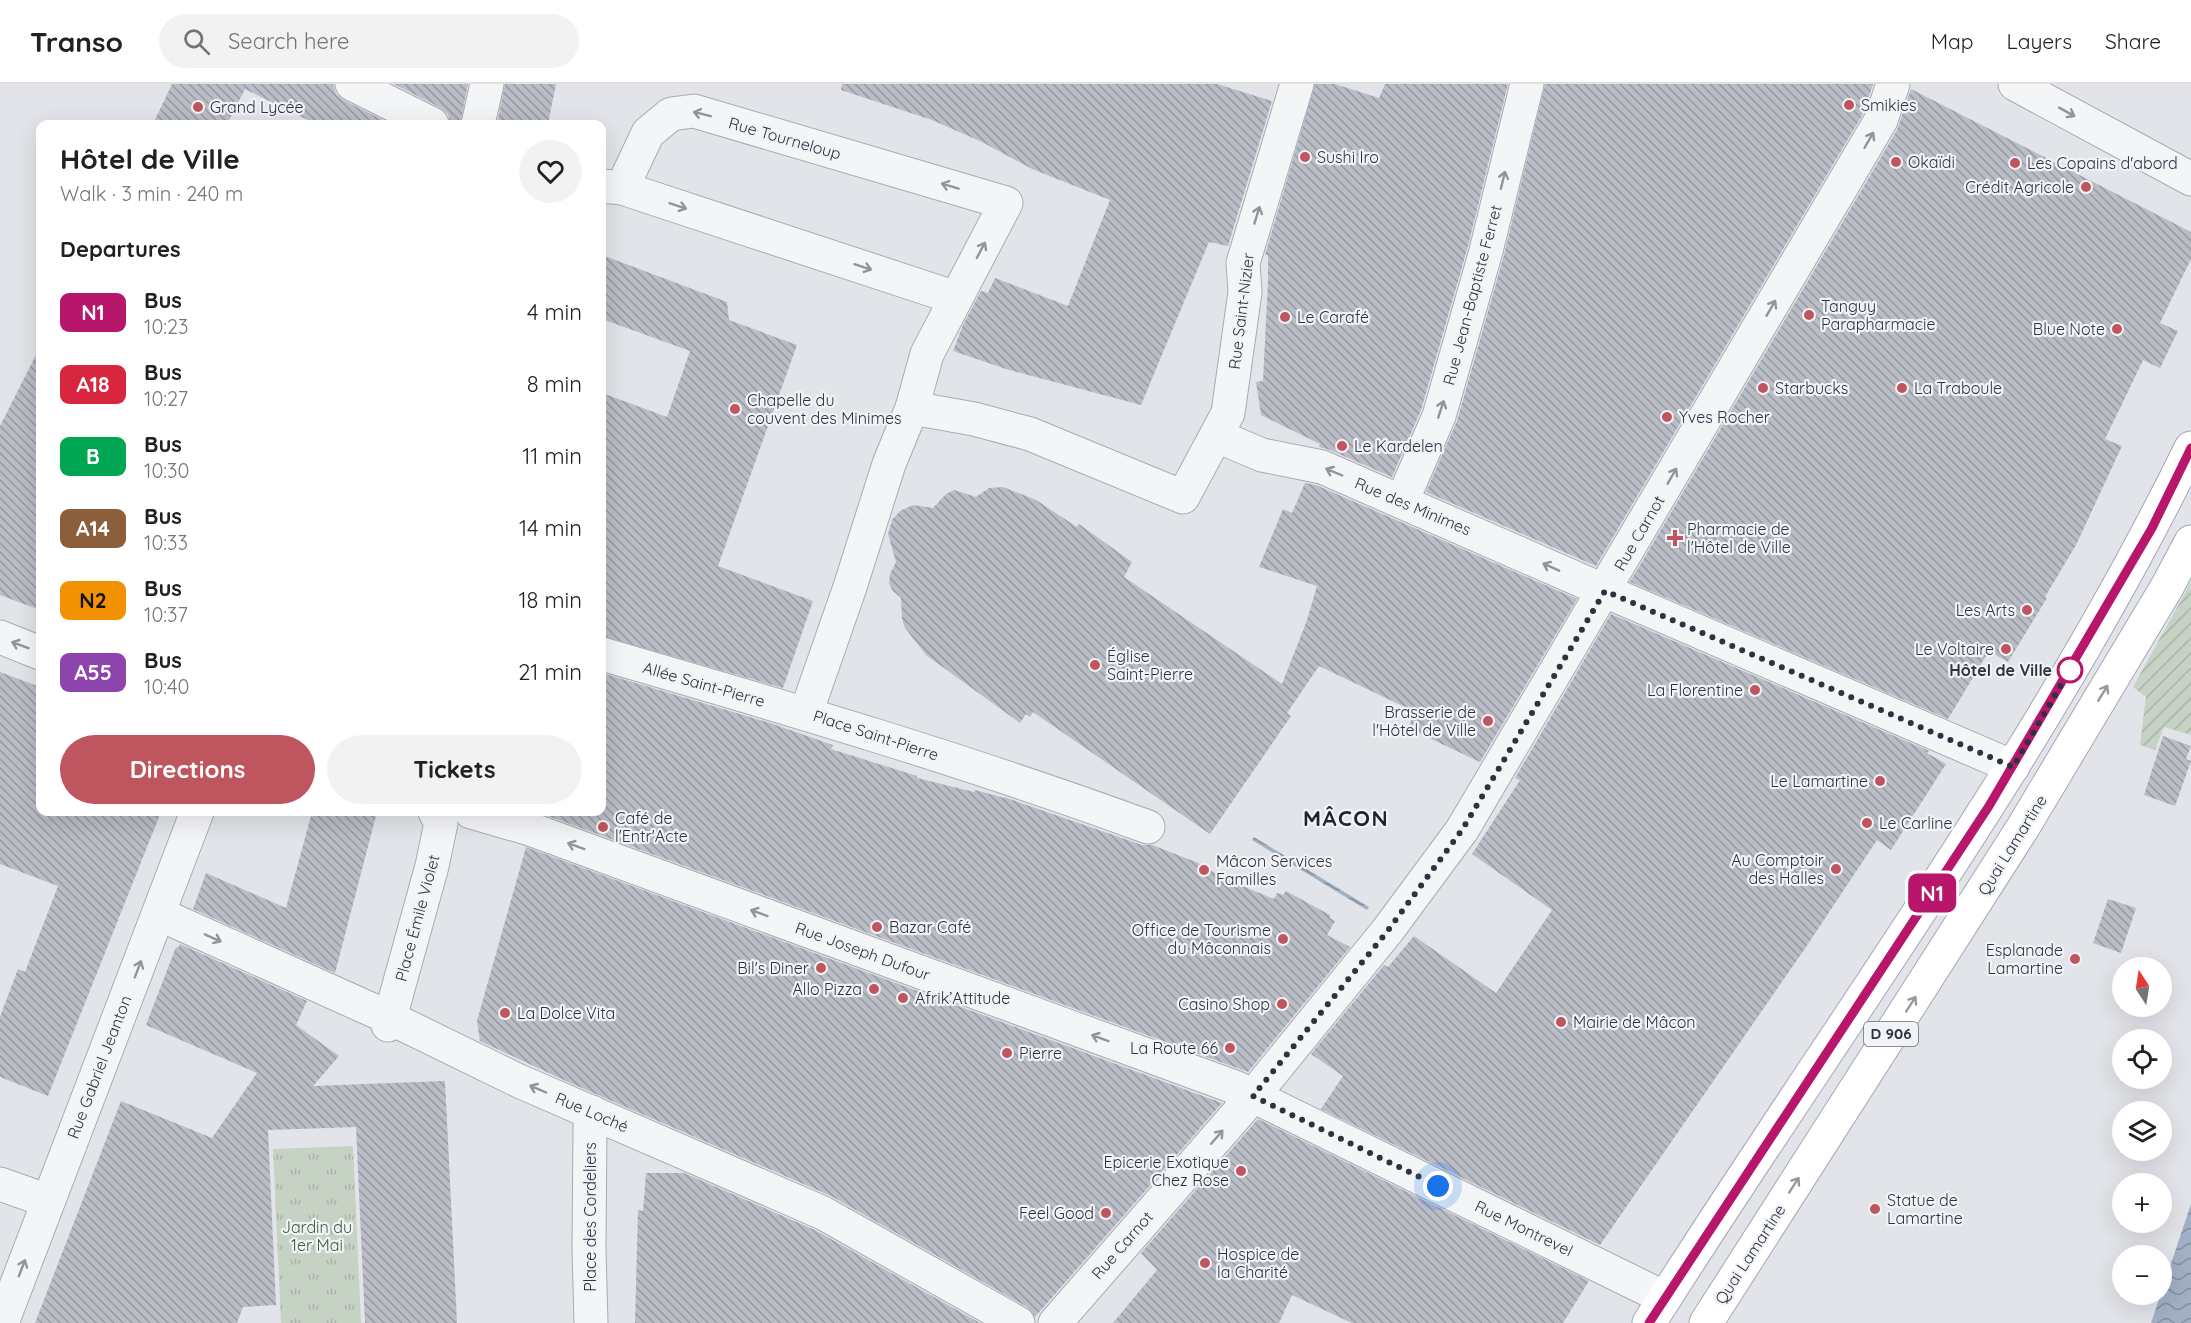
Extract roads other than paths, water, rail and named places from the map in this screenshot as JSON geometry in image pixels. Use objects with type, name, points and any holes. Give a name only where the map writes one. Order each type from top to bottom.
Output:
[{"type":"main road","name":"D 906","points":[[1657,1310],[1983,816],[2152,528],[2191,448]]},
{"type":"main road","name":"Quai Lamartine","points":[[1706,1323],[2022,829],[2191,542]]},
{"type":"street","points":[[352,84],[424,120]]},
{"type":"street","points":[[479,120],[487,84]]},
{"type":"street","name":"Rue Jean-Baptiste Ferret","points":[[1402,501],[1442,405],[1486,251],[1527,84]]},
{"type":"street","name":"Rue Carnot","points":[[1054,1323],[1253,1096],[1386,933],[1462,830],[1881,120],[1893,84]]},
{"type":"street","points":[[2015,84],[2191,179]]},
{"type":"street","name":"Rue Saint-Nizier","points":[[912,408],[974,419],[1030,434],[1183,497],[1228,412],[1245,292],[1243,263],[1289,87]]},
{"type":"street","name":"Rue Tourneloup","points":[[612,187],[648,133],[671,114],[694,111],[1006,203],[956,298]]},
{"type":"street","points":[[612,187],[956,298],[927,354],[912,408]]},
{"type":"street","name":"Place Saint-Pierre","points":[[912,408],[889,464],[850,587],[806,713],[1083,803],[1148,827]]},
{"type":"street","name":"Rue des Minimes","points":[[1217,436],[1262,455],[1322,466],[2013,767]]},
{"type":"street","points":[[0,637],[36,651]]},
{"type":"street","name":"Allée Saint-Pierre","points":[[606,655],[806,713]]},
{"type":"street","name":"Rue Gabriel Jeanton","points":[[2,1323],[196,816]]},
{"type":"street","name":"Place Émile Violet","points":[[389,1022],[432,866],[441,823],[437,816]]},
{"type":"street","name":"Rue Joseph Dufour","points":[[485,816],[530,829],[1237,1088],[1253,1096]]},
{"type":"street","name":"Rue Loché","points":[[159,914],[519,1081],[823,1213],[1018,1323]]},
{"type":"street","name":"Rue Montrevel","points":[[1253,1096],[1657,1310]]},
{"type":"street","name":"Place des Cordeliers","points":[[591,1323],[589,1238],[592,1112]]},
{"type":"street","points":[[0,1184],[48,1201]]},
{"type":"water","points":[[1254,837],[1369,907],[1367,910],[1252,840]]},
{"type":"water","points":[[2191,1204],[2191,1323],[2151,1323],[2157,1305],[2172,1305],[2172,1261]]},
{"type":"place","name":"Smikies","points":[[1849,105]]},
{"type":"place","name":"Grand Lycée","points":[[198,107]]},
{"type":"place","name":"Sushi Iro","points":[[1305,157]]},
{"type":"place","name":"Okaïdi","points":[[1896,162]]},
{"type":"place","name":"Les Copains d'abord","points":[[2015,163]]},
{"type":"place","name":"Crédit Agricole","points":[[2086,187]]},
{"type":"place","name":"Tanguy Parapharmacie","points":[[1809,315]]},
{"type":"place","name":"Le Carafé","points":[[1285,317]]},
{"type":"place","name":"Blue Note","points":[[2117,329]]},
{"type":"place","name":"Starbucks","points":[[1763,388]]},
{"type":"place","name":"La Traboule","points":[[1902,388]]},
{"type":"place","name":"Chapelle du couvent des Minimes","points":[[735,409]]},
{"type":"place","name":"Yves Rocher","points":[[1667,417]]},
{"type":"place","name":"Le Kardelen","points":[[1342,446]]},
{"type":"place","name":"Pharmacie de l'Hôtel de Ville","points":[[1675,538]]},
{"type":"place","name":"Les Arts","points":[[2027,610]]},
{"type":"place","name":"Le Voltaire","points":[[2006,649]]},
{"type":"place","name":"Église Saint-Pierre","points":[[1095,665]]},
{"type":"place","name":"Hôtel de Ville","points":[[2070,670]]},
{"type":"place","name":"La Florentine","points":[[1755,690]]},
{"type":"place","name":"Brasserie de l'Hôtel de Ville","points":[[1488,721]]},
{"type":"place","name":"Le Lamartine","points":[[1880,781]]},
{"type":"place","name":"Le Carline","points":[[1867,823]]},
{"type":"place","name":"Café de l'Entr'Acte","points":[[603,827]]},
{"type":"place","name":"Au Comptoir des Halles","points":[[1836,869]]},
{"type":"place","name":"Mâcon Services Familles","points":[[1204,870]]},
{"type":"place","name":"Bazar Café","points":[[877,927]]},
{"type":"place","name":"Office de Tourisme du Mâconnais","points":[[1283,939]]},
{"type":"place","name":"Esplanade Lamartine","points":[[2075,959]]},
{"type":"place","name":"Bil's Diner","points":[[821,968]]},
{"type":"place","name":"Allo Pizza","points":[[874,989]]},
{"type":"place","name":"Afrik’Attitude","points":[[903,998]]},
{"type":"place","name":"Casino Shop","points":[[1282,1004]]},
{"type":"place","name":"La Dolce Vita","points":[[505,1013]]},
{"type":"place","name":"Mairie de Mâcon","points":[[1561,1022]]},
{"type":"place","name":"La Route 66","points":[[1230,1048]]},
{"type":"place","name":"Pierre","points":[[1007,1053]]},
{"type":"place","name":"Epicerie Exotique Chez Rose","points":[[1241,1171]]},
{"type":"place","name":"Statue de Lamartine","points":[[1875,1209]]},
{"type":"place","name":"Feel Good","points":[[1106,1213]]},
{"type":"place","name":"Hospice de la Charité","points":[[1205,1263]]},
{"type":"district","name":"MÂCON","points":[[1346,818]]},
{"type":"park label","name":"Jardin du 1er Mai","points":[[317,1236]]}]
